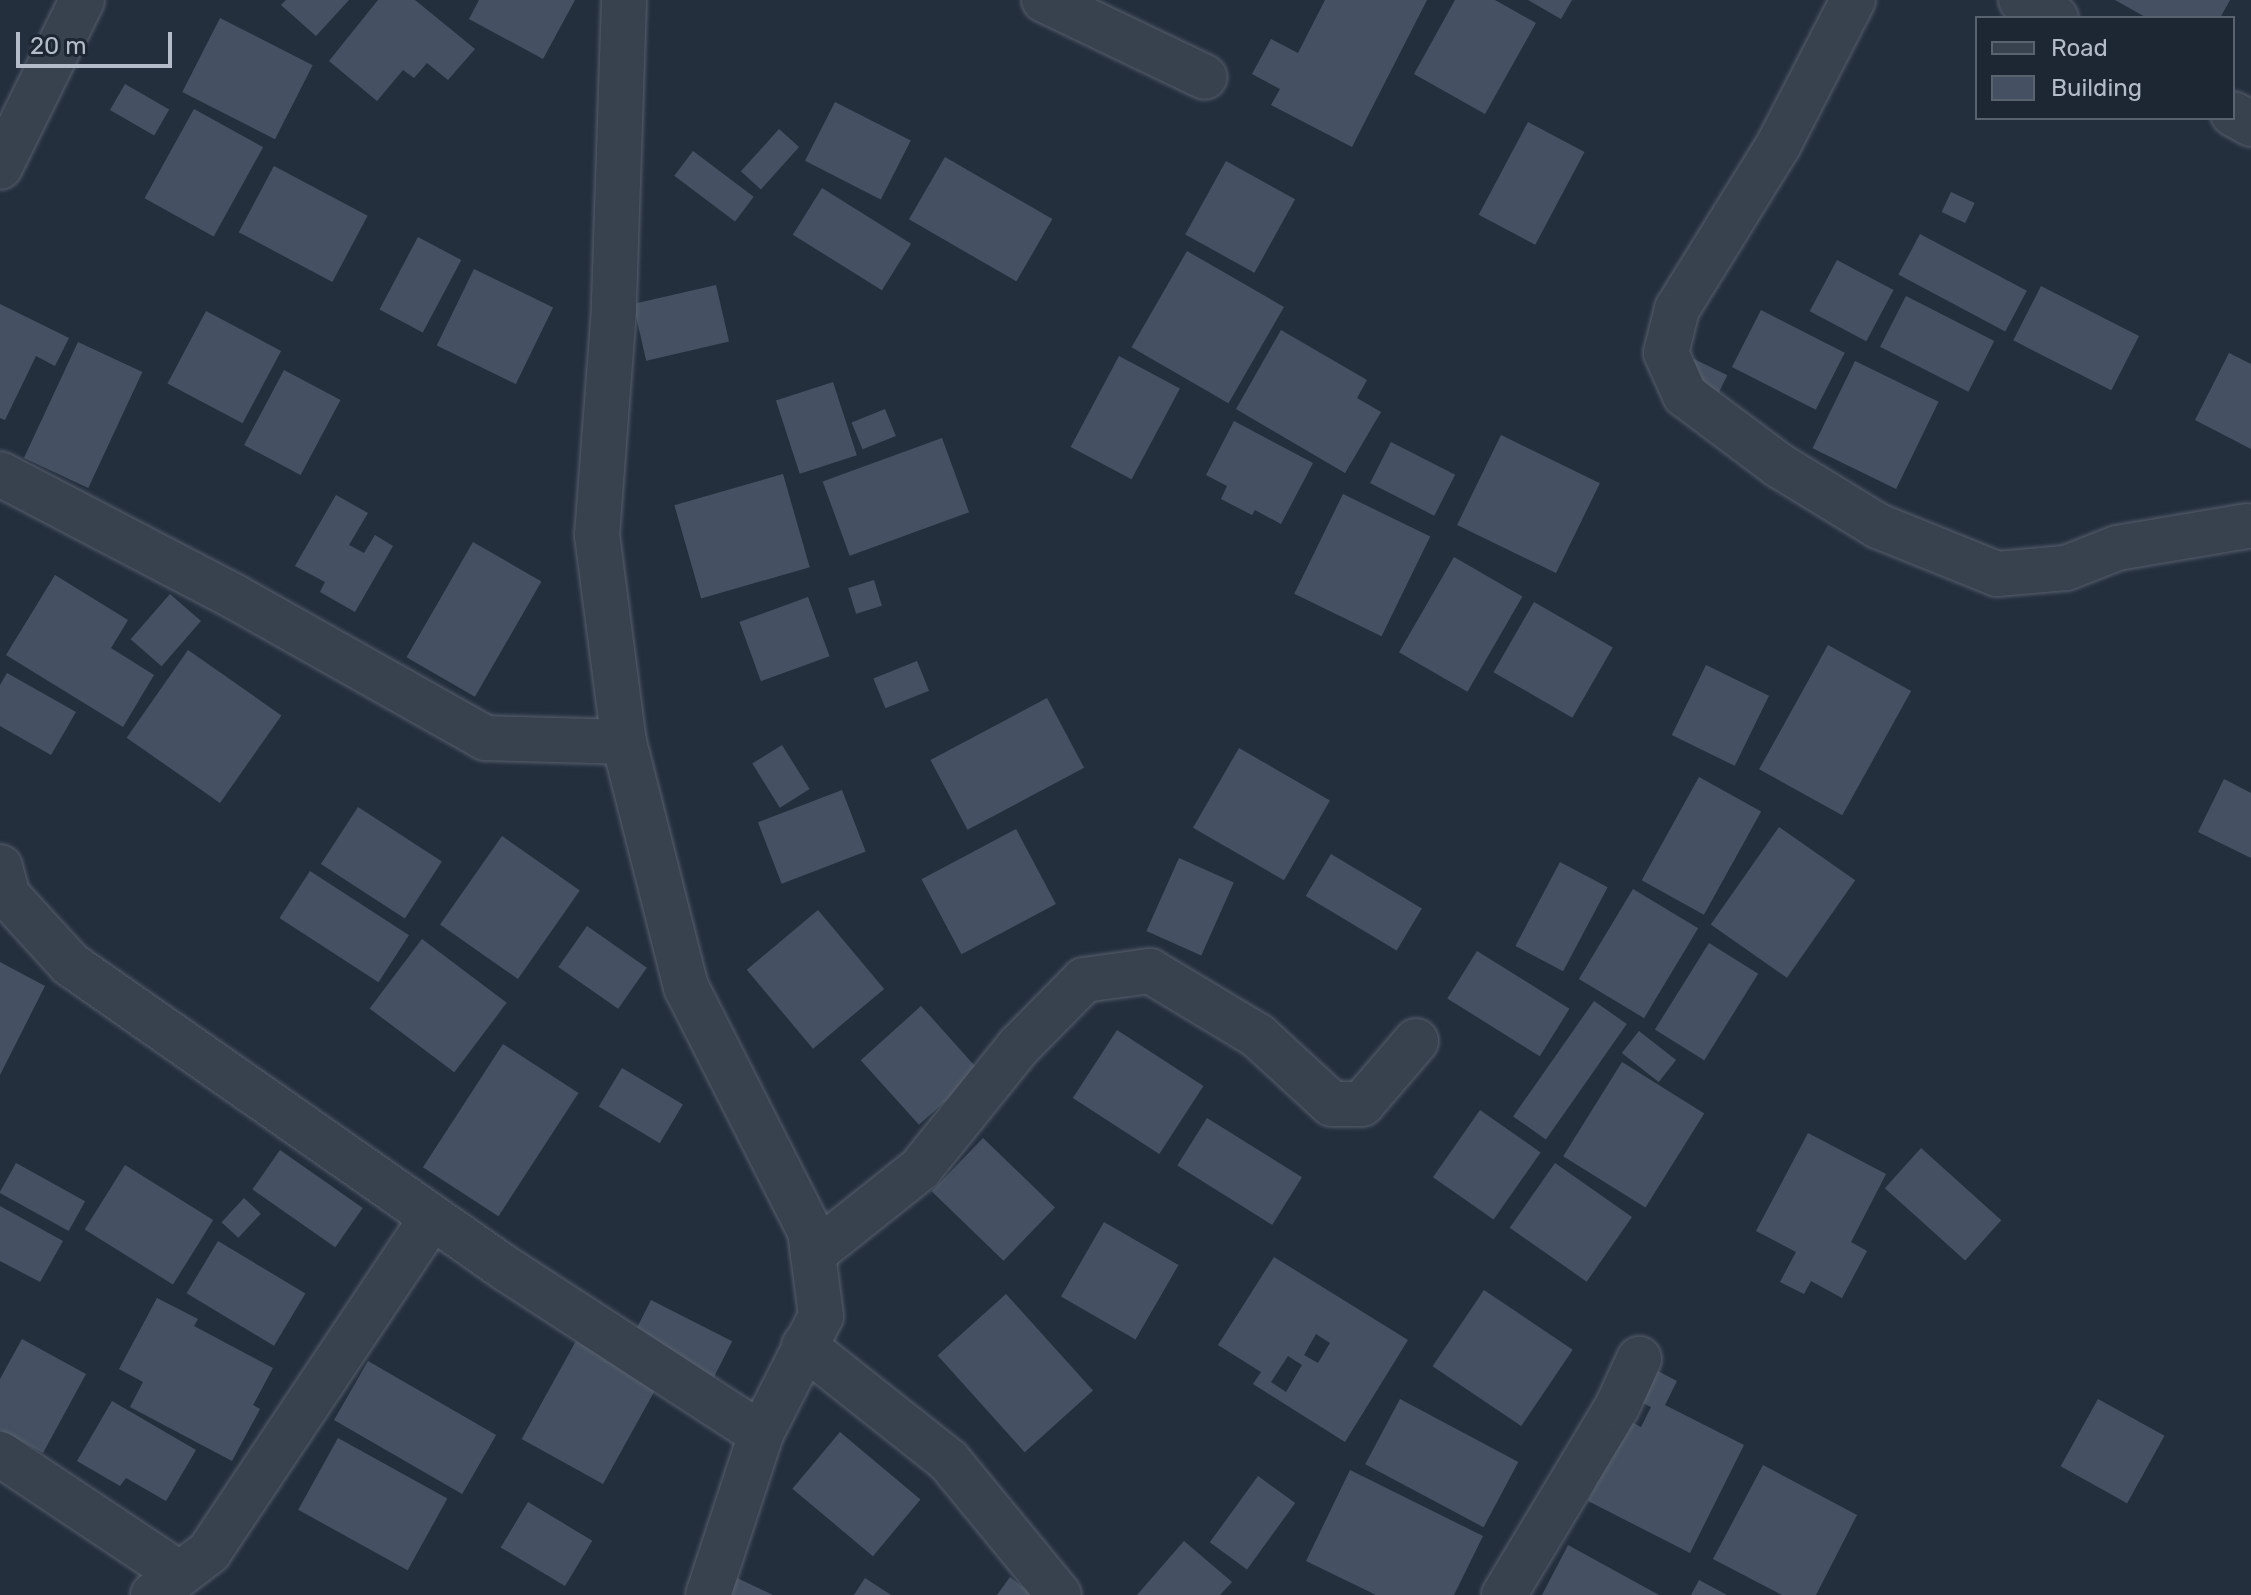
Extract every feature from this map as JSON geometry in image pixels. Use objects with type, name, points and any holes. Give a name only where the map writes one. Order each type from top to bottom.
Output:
[{"type":"street","points":[[0,167],[82,0]]},
{"type":"street","points":[[624,0],[614,309],[597,535],[624,742],[686,987],[810,1231],[821,1316],[761,1434],[708,1595]]},
{"type":"street","points":[[1044,0],[1205,77]]},
{"type":"street","points":[[1853,0],[1779,144],[1677,309],[1666,353],[1685,395],[1780,466],[1878,526],[1997,574],[2066,568],[2117,548],[2247,526]]},
{"type":"street","points":[[2021,0],[2052,16]]},
{"type":"street","points":[[0,474],[235,597],[485,738],[624,742]]},
{"type":"street","points":[[0,867],[8,896],[70,964],[432,1217],[761,1434]]},
{"type":"street","points":[[813,1254],[920,1169],[1019,1046],[1084,980],[1150,971],[1258,1036],[1332,1104],[1362,1104],[1416,1041]]},
{"type":"street","points":[[0,1454],[166,1584],[209,1552],[432,1217]]},
{"type":"street","points":[[804,1346],[949,1461],[1059,1595]]},
{"type":"street","points":[[1504,1595],[1617,1407],[1639,1359]]},
{"type":"building","points":[[286,0],[349,0],[316,36],[281,5]]},
{"type":"building","points":[[378,0],[415,0],[475,49],[448,80],[427,63],[414,78],[403,70],[377,101],[329,61]]},
{"type":"building","points":[[479,0],[575,0],[543,59],[469,19]]},
{"type":"building","points":[[1325,0],[1427,0],[1352,147],[1271,105],[1280,89],[1252,74],[1271,39],[1298,53]]},
{"type":"building","points":[[1455,0],[1495,0],[1536,23],[1485,114],[1414,74]]},
{"type":"building","points":[[1528,0],[1572,0],[1561,19]]},
{"type":"building","points":[[2115,0],[2230,0],[2221,16],[2143,16]]},
{"type":"building","points":[[220,18],[313,65],[275,139],[182,92]]},
{"type":"building","points":[[125,84],[169,110],[154,135],[110,110]]},
{"type":"building","points":[[835,102],[911,141],[881,199],[805,161]]},
{"type":"building","points":[[194,109],[263,147],[214,237],[145,198]]},
{"type":"building","points":[[1528,122],[1585,152],[1535,245],[1479,215]]},
{"type":"building","points":[[779,129],[799,147],[761,189],[741,171]]},
{"type":"building","points":[[693,151],[754,197],[735,221],[674,176]]},
{"type":"building","points":[[945,157],[1052,219],[1016,281],[909,219]]},
{"type":"building","points":[[1226,161],[1295,199],[1254,273],[1185,234]]},
{"type":"building","points":[[274,166],[368,216],[332,282],[239,232]]},
{"type":"building","points":[[822,188],[911,244],[882,290],[793,235]]},
{"type":"building","points":[[1951,192],[1975,203],[1965,223],[1942,212]]},
{"type":"building","points":[[1920,234],[2027,291],[2005,331],[1898,275]]},
{"type":"building","points":[[418,237],[461,260],[423,332],[380,309]]},
{"type":"building","points":[[1187,251],[1284,307],[1228,403],[1132,347]]},
{"type":"building","points":[[1837,260],[1894,290],[1866,341],[1810,311]]},
{"type":"building","points":[[474,269],[553,308],[516,384],[437,345]]},
{"type":"building","points":[[716,285],[729,342],[646,361],[633,304]]},
{"type":"building","points":[[2041,286],[2139,336],[2111,390],[2013,340]]},
{"type":"building","points":[[1906,296],[1994,341],[1968,392],[1880,347]]},
{"type":"building","points":[[0,304],[69,338],[55,366],[36,356],[5,420],[0,418]]},
{"type":"building","points":[[1761,310],[1845,353],[1816,410],[1732,367]]},
{"type":"building","points":[[206,311],[281,351],[243,423],[168,383]]},
{"type":"building","points":[[1281,330],[1367,380],[1357,398],[1381,412],[1345,473],[1236,409]]},
{"type":"building","points":[[78,342],[142,372],[88,488],[24,458]]},
{"type":"building","points":[[2229,353],[2251,364],[2251,449],[2195,420]]},
{"type":"building","points":[[1119,356],[1180,388],[1132,479],[1071,447]]},
{"type":"building","points":[[1694,359],[1727,375],[1717,397],[1683,381]]},
{"type":"building","points":[[1855,361],[1939,402],[1896,489],[1812,448]]},
{"type":"building","points":[[284,370],[341,400],[301,475],[244,445]]},
{"type":"building","points":[[833,382],[857,455],[800,474],[776,401]]},
{"type":"building","points":[[885,409],[896,436],[862,449],[852,422]]},
{"type":"building","points":[[1234,421],[1313,463],[1281,524],[1255,510],[1252,515],[1221,499],[1227,486],[1206,475]]},
{"type":"building","points":[[1501,435],[1600,483],[1556,573],[1457,525]]},
{"type":"building","points":[[942,438],[969,512],[850,556],[823,481]]},
{"type":"building","points":[[1391,442],[1455,475],[1434,516],[1370,483]]},
{"type":"building","points":[[783,474],[810,567],[701,598],[674,505]]},
{"type":"building","points":[[1343,494],[1430,537],[1382,636],[1294,594]]},
{"type":"building","points":[[336,495],[368,513],[349,545],[364,553],[375,535],[393,546],[355,612],[320,592],[325,582],[295,566]]},
{"type":"building","points":[[473,542],[541,582],[475,697],[406,657]]},
{"type":"building","points":[[1454,557],[1522,597],[1467,692],[1399,652]]},
{"type":"building","points":[[55,575],[128,620],[111,648],[154,675],[123,727],[6,655]]},
{"type":"building","points":[[874,580],[882,606],[856,614],[848,588]]},
{"type":"building","points":[[170,594],[201,621],[162,666],[131,639]]},
{"type":"building","points":[[808,597],[830,656],[761,681],[739,622]]},
{"type":"building","points":[[1534,602],[1613,648],[1572,718],[1494,672]]},
{"type":"building","points":[[1828,645],[1911,691],[1842,815],[1759,769]]},
{"type":"building","points":[[188,650],[281,715],[220,803],[127,738]]},
{"type":"building","points":[[917,661],[929,691],[885,708],[873,679]]},
{"type":"building","points":[[1706,665],[1769,696],[1735,766],[1672,735]]},
{"type":"building","points":[[7,673],[76,712],[51,755],[0,726],[0,685]]},
{"type":"building","points":[[1047,698],[1084,768],[968,830],[930,760]]},
{"type":"building","points":[[782,745],[810,789],[780,808],[752,764]]},
{"type":"building","points":[[1239,748],[1330,800],[1284,880],[1193,828]]},
{"type":"building","points":[[1699,777],[1761,811],[1704,915],[1642,880]]},
{"type":"building","points":[[2224,779],[2251,793],[2251,858],[2198,832]]},
{"type":"building","points":[[842,790],[866,852],[782,884],[758,822]]},
{"type":"building","points":[[358,807],[442,861],[405,918],[321,864]]},
{"type":"building","points":[[1779,827],[1855,880],[1787,978],[1711,924]]},
{"type":"building","points":[[1016,829],[1056,904],[961,954],[922,879]]},
{"type":"building","points":[[502,836],[580,890],[518,979],[440,924]]},
{"type":"building","points":[[1331,854],[1422,909],[1397,951],[1306,896]]},
{"type":"building","points":[[1179,858],[1234,882],[1201,955],[1146,931]]},
{"type":"building","points":[[1560,862],[1608,887],[1563,971],[1515,946]]},
{"type":"building","points":[[310,871],[409,935],[378,982],[280,918]]},
{"type":"building","points":[[1633,889],[1698,928],[1644,1018],[1579,979]]},
{"type":"building","points":[[818,910],[884,989],[813,1049],[747,970]]},
{"type":"building","points":[[587,926],[647,968],[618,1009],[558,967]]},
{"type":"building","points":[[422,939],[507,1003],[454,1072],[370,1008]]},
{"type":"building","points":[[1709,943],[1758,974],[1704,1060],[1655,1030]]},
{"type":"building","points":[[1477,951],[1569,1009],[1540,1056],[1447,998]]},
{"type":"building","points":[[0,962],[45,986],[0,1075]]},
{"type":"building","points":[[1594,1001],[1627,1024],[1546,1139],[1513,1117]]},
{"type":"building","points":[[921,1006],[979,1071],[919,1125],[861,1060]]},
{"type":"building","points":[[1117,1030],[1203,1086],[1159,1154],[1073,1098]]},
{"type":"building","points":[[1639,1031],[1676,1060],[1659,1082],[1622,1053]]},
{"type":"building","points":[[503,1044],[578,1093],[498,1216],[423,1167]]},
{"type":"building","points":[[1622,1062],[1704,1113],[1645,1208],[1563,1156]]},
{"type":"building","points":[[622,1068],[683,1105],[660,1143],[599,1107]]},
{"type":"building","points":[[1480,1110],[1541,1152],[1494,1220],[1433,1177]]},
{"type":"building","points":[[1207,1118],[1302,1177],[1272,1225],[1177,1165]]},
{"type":"building","points":[[1808,1133],[1886,1174],[1851,1242],[1867,1251],[1842,1298],[1811,1281],[1804,1294],[1780,1282],[1796,1252],[1756,1231]]},
{"type":"building","points":[[983,1138],[1055,1207],[1004,1261],[932,1191]]},
{"type":"building","points":[[1921,1148],[2001,1220],[1965,1260],[1885,1188]]},
{"type":"building","points":[[280,1150],[363,1208],[335,1247],[252,1189]]},
{"type":"building","points":[[16,1163],[85,1201],[69,1231],[0,1193]]},
{"type":"building","points":[[1555,1163],[1632,1217],[1587,1282],[1510,1228]]},
{"type":"building","points":[[125,1165],[213,1220],[173,1285],[85,1229]]},
{"type":"building","points":[[244,1198],[261,1214],[238,1238],[221,1222]]},
{"type":"building","points":[[0,1206],[63,1241],[40,1282],[0,1261]]},
{"type":"building","points":[[1104,1222],[1178,1265],[1135,1339],[1061,1296]]},
{"type":"building","points":[[218,1241],[305,1294],[274,1346],[187,1293]]},
{"type":"building","points":[[1274,1257],[1408,1340],[1345,1442],[1253,1384],[1261,1372],[1218,1345]],"holes":[[[1316,1334],[1330,1343],[1318,1363],[1304,1355]],[[1288,1356],[1302,1365],[1286,1392],[1271,1382]]]},
{"type":"building","points":[[1484,1290],[1573,1350],[1521,1426],[1433,1366]]},
{"type":"building","points":[[1006,1294],[1093,1391],[1025,1452],[938,1356]]},
{"type":"building","points":[[157,1298],[198,1319],[194,1326],[273,1368],[253,1405],[260,1409],[232,1461],[130,1407],[143,1382],[119,1369]]},
{"type":"building","points":[[651,1300],[732,1341],[711,1383],[630,1342]]},
{"type":"building","points":[[22,1339],[86,1374],[43,1453],[0,1430],[0,1379]]},
{"type":"building","points":[[576,1341],[657,1386],[603,1484],[522,1439]]},
{"type":"building","points":[[368,1361],[496,1435],[462,1494],[334,1420]]},
{"type":"building","points":[[1654,1369],[1677,1381],[1665,1405],[1744,1445],[1690,1553],[1588,1501],[1628,1420],[1641,1427],[1651,1407],[1638,1401]]},
{"type":"building","points":[[1400,1399],[1518,1462],[1484,1527],[1365,1464]]},
{"type":"building","points":[[2098,1399],[2164,1436],[2127,1503],[2061,1466]]},
{"type":"building","points":[[112,1401],[196,1450],[166,1501],[126,1478],[120,1486],[77,1461]]},
{"type":"building","points":[[840,1432],[920,1499],[873,1556],[792,1489]]},
{"type":"building","points":[[338,1438],[447,1499],[408,1570],[298,1510]]},
{"type":"building","points":[[1763,1465],[1857,1515],[1816,1595],[1782,1595],[1713,1559]]},
{"type":"building","points":[[1350,1470],[1483,1536],[1454,1595],[1376,1595],[1306,1561]]},
{"type":"building","points":[[1258,1476],[1295,1503],[1247,1569],[1210,1542]]},
{"type":"building","points":[[528,1502],[592,1541],[565,1586],[501,1547]]},
{"type":"building","points":[[1184,1541],[1232,1582],[1220,1595],[1137,1595]]},
{"type":"building","points":[[1568,1545],[1659,1595],[1542,1595]]},
{"type":"building","points":[[1010,1577],[1033,1595],[997,1595]]},
{"type":"building","points":[[737,1578],[773,1595],[729,1595]]},
{"type":"building","points":[[865,1578],[891,1595],[854,1595]]},
{"type":"building","points":[[1699,1580],[1727,1595],[1691,1595]]}]
